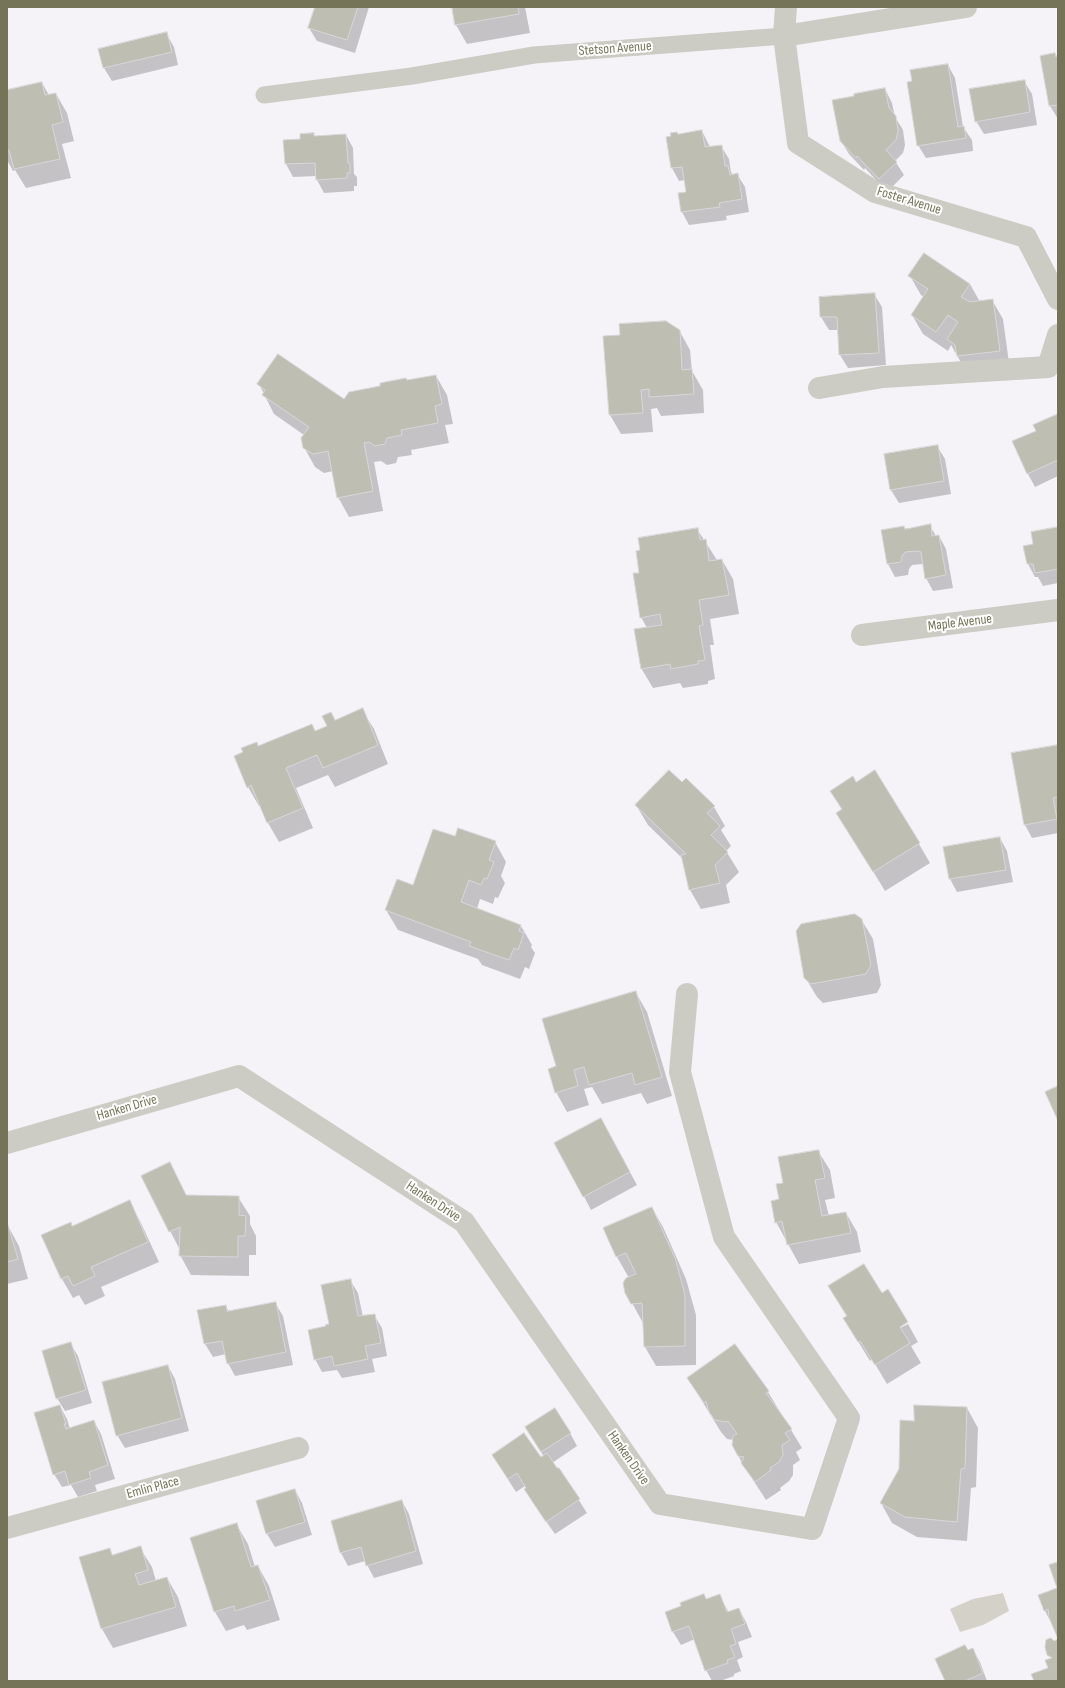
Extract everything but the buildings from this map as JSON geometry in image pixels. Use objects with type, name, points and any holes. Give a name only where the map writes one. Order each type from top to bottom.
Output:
[{"type":"street","name":"Foster Avenue","points":[[786,7],[784,36],[798,143],[875,192],[1026,237],[1058,298]]},
{"type":"street","name":"Stetson Avenue","points":[[784,36],[966,7]]},
{"type":"street","points":[[819,388],[883,377],[1048,367],[1058,334]]},
{"type":"street","name":"Maple Avenue","points":[[862,635],[1058,610]]},
{"type":"street","name":"Hanken Drive","points":[[7,1143],[239,1076],[464,1222],[660,1504],[812,1529],[849,1418],[724,1238],[680,1072],[687,994]]},
{"type":"street","name":"Emlin Place","points":[[7,1528],[298,1448]]},
{"type":"lane","name":"Stetson Avenue","points":[[264,95],[412,76],[534,55],[784,36]]},
{"type":"shaded area","points":[[1003,1593],[1009,1611],[983,1625],[960,1632],[950,1609],[973,1599]]}]
